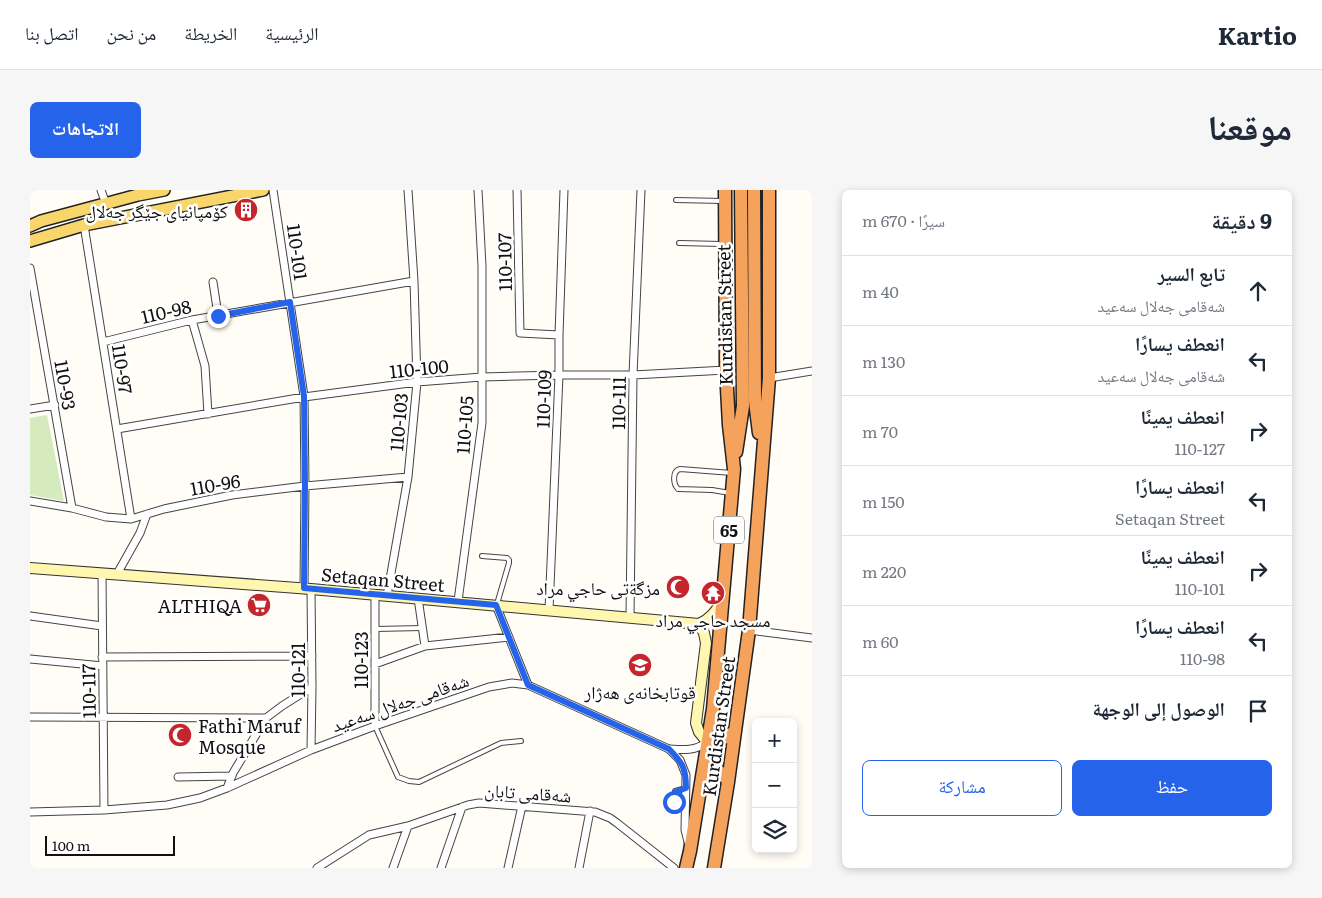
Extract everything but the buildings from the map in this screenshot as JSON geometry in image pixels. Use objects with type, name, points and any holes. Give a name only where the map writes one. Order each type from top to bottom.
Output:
[{"type":"highway","name":"Kurdistan Street","points":[[686,868],[713,709],[734,471],[743,406],[741,190]]},
{"type":"highway","name":"Kurdistan Street","points":[[754,190],[756,402],[762,468]]},
{"type":"highway","name":"Kurdistan Street","points":[[714,868],[736,730],[749,630],[769,378],[769,190]]},
{"type":"highway","name":"Kurdistan Street","points":[[725,195],[726,370],[734,471]]},
{"type":"highway","points":[[710,728],[713,734],[726,738],[736,730]]},
{"type":"highway","points":[[702,778],[706,773],[713,770],[725,776],[728,782]]},
{"type":"main road","points":[[30,226],[42,221],[164,190]]},
{"type":"main road","points":[[30,241],[84,225],[263,190]]},
{"type":"main road","name":"Setaqan Street","points":[[30,568],[307,588],[699,624]]},
{"type":"main road","points":[[707,742],[699,732],[696,723],[706,643],[704,633],[699,624],[712,616],[722,601]]},
{"type":"street","points":[[101,190],[106,204]]},
{"type":"street","name":"110-101","points":[[274,190],[304,397],[307,588]]},
{"type":"street","name":"110-103","points":[[387,596],[408,477],[416,382],[414,281],[408,190]]},
{"type":"street","name":"110-105","points":[[458,601],[482,423],[482,266],[478,190]]},
{"type":"street","name":"110-107","points":[[517,190],[520,333],[559,335]]},
{"type":"street","name":"110-109","points":[[549,610],[559,375],[564,190]]},
{"type":"street","name":"110-111","points":[[630,617],[633,376],[641,190]]},
{"type":"street","name":"110-97","points":[[84,225],[131,519]]},
{"type":"street","name":"110-93","points":[[30,268],[72,508]]},
{"type":"street","name":"110-98","points":[[103,342],[192,320],[414,281]]},
{"type":"street","points":[[213,282],[218,316]]},
{"type":"street","points":[[192,320],[205,366],[208,414]]},
{"type":"street","name":"110-100","points":[[117,429],[304,397],[416,382],[482,377],[633,376],[726,370]]},
{"type":"street","points":[[769,378],[812,371]]},
{"type":"street","points":[[30,409],[54,405]]},
{"type":"street","name":"110-96","points":[[30,501],[131,519],[164,509],[232,495],[305,486],[408,477]]},
{"type":"street","points":[[117,574],[140,534],[147,514]]},
{"type":"street","name":"110-117","points":[[102,573],[104,810]]},
{"type":"street","name":"110-121","points":[[307,588],[312,656],[311,750]]},
{"type":"street","name":"110-123","points":[[375,594],[375,726]]},
{"type":"street","points":[[418,598],[425,646]]},
{"type":"street","points":[[496,605],[528,685]]},
{"type":"street","points":[[30,616],[102,626]]},
{"type":"street","points":[[749,630],[812,638]]},
{"type":"street","points":[[375,664],[425,646],[509,637]]},
{"type":"street","points":[[102,656],[312,656]]},
{"type":"street","points":[[30,659],[103,666]]},
{"type":"street","name":"شەقامی جەلال سەعید","points":[[30,812],[104,810],[167,805],[200,798],[227,788],[311,750],[375,726],[489,687],[512,683],[528,685],[669,749],[680,760],[686,775],[685,830],[690,851]]},
{"type":"street","points":[[227,788],[266,718],[312,687]]},
{"type":"street","points":[[30,717],[266,718]]},
{"type":"street","points":[[669,749],[693,749],[707,742]]},
{"type":"street","points":[[178,777],[232,776]]},
{"type":"street","name":"شەقامی تابان","points":[[317,868],[374,833],[408,826],[479,803],[590,811],[610,818],[674,868]]},
{"type":"street","points":[[508,868],[522,806]]},
{"type":"street","points":[[441,868],[462,807]]},
{"type":"street","points":[[579,868],[590,811]]},
{"type":"street","points":[[393,868],[408,826]]},
{"type":"lane","points":[[676,200],[725,195]]},
{"type":"lane","points":[[680,243],[726,244]]},
{"type":"lane","points":[[732,493],[712,490],[678,489],[675,484],[675,472],[680,468],[734,471]]},
{"type":"lane","points":[[482,556],[507,558],[509,560],[496,605]]},
{"type":"lane","points":[[375,629],[422,628]]},
{"type":"lane","points":[[375,726],[398,777],[409,781],[419,782],[501,743],[521,741]]},
{"type":"lane","points":[[685,810],[674,802],[675,792],[686,788]]},
{"type":"green space","points":[[47,415],[64,501],[30,495],[30,418]]},
{"type":"place","name":"کۆمپانیای جێگر جەلال","points":[[246,210]]},
{"type":"place","name":"مزگةتی حاجي مراد","points":[[678,587]]},
{"type":"place","name":"مسجد حاجي مراد","points":[[713,593]]},
{"type":"place","name":"ALTHIQA","points":[[259,605]]},
{"type":"place","name":"قوتابخانەی هەژار","points":[[640,665]]},
{"type":"place","name":"Fathi Maruf Mosque","points":[[180,735]]},
{"type":"route","points":[[218,316],[290,302],[304,396],[304,588],[496,605],[528,685],[669,749],[680,760],[686,775],[686,788],[675,792],[674,802]]}]
